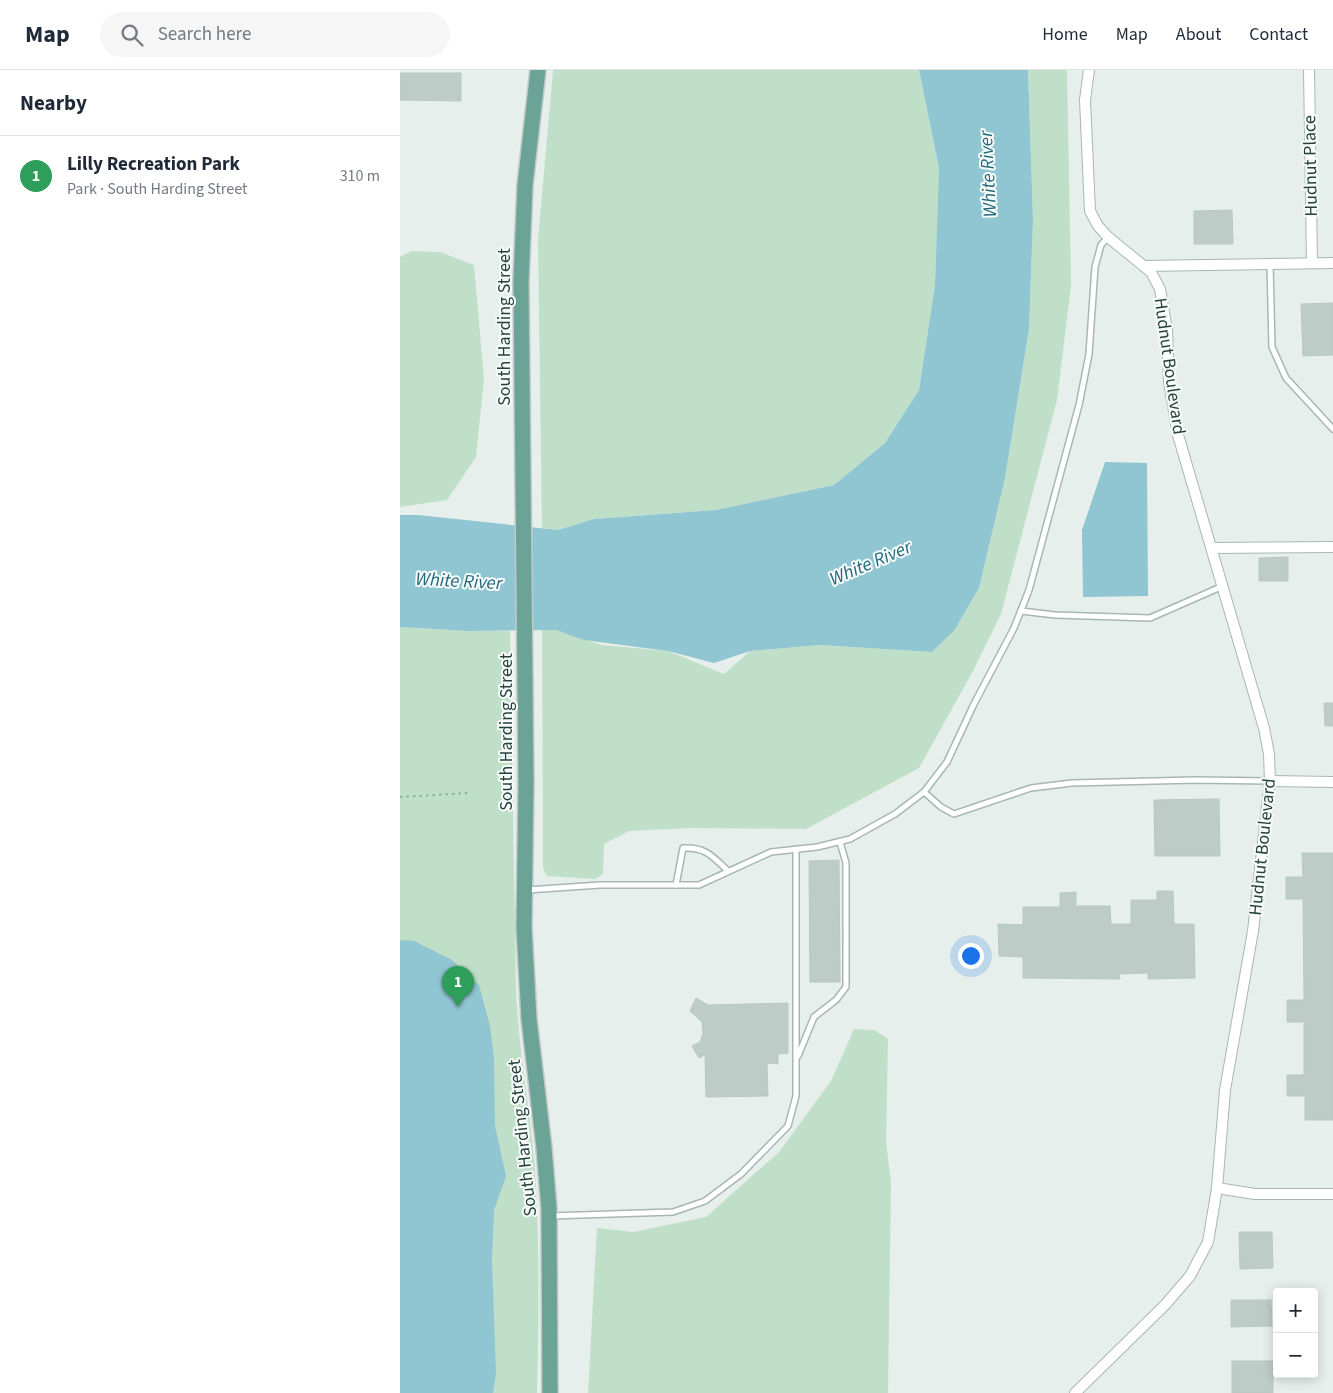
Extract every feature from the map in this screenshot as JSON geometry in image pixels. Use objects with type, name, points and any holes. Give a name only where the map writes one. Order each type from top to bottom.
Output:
[{"type":"main road","name":"South Harding Street","points":[[538,70],[522,225],[520,313],[523,384],[525,890],[528,1002],[544,1148],[549,1216],[550,1393]]},
{"type":"street","name":"Hudnut Boulevard","points":[[1075,1393],[1165,1305],[1190,1276],[1208,1242],[1217,1188],[1225,1090],[1253,931],[1270,782],[1270,762],[1265,735],[1177,429],[1169,382],[1166,330],[1160,289],[1156,279],[1143,266],[1108,237],[1094,219],[1088,199],[1085,100],[1089,70]]},
{"type":"street","name":"Hudnut Place","points":[[1309,70],[1312,263]]},
{"type":"street","points":[[1143,266],[1333,263]]},
{"type":"street","points":[[1212,548],[1333,547]]},
{"type":"street","points":[[1270,782],[1333,782]]},
{"type":"street","points":[[1217,1188],[1255,1194],[1333,1194]]},
{"type":"lane","points":[[525,890],[600,885],[699,885],[771,852],[817,848],[850,839],[895,814],[924,792],[947,762],[1021,611],[1029,590],[1078,406],[1089,354],[1095,267],[1102,245],[1108,237]]},
{"type":"lane","points":[[1270,264],[1272,347],[1286,378],[1333,429]]},
{"type":"lane","points":[[1021,611],[1055,615],[1150,618],[1223,586]]},
{"type":"lane","points":[[924,792],[954,814],[1031,788],[1072,783],[1195,780],[1270,782]]},
{"type":"lane","points":[[796,1060],[814,1017],[836,1000],[846,987],[846,863],[840,842]]},
{"type":"lane","points":[[676,885],[683,848],[698,848],[709,854],[728,871]]},
{"type":"lane","points":[[549,1216],[637,1215],[673,1212],[705,1201],[741,1174],[788,1126],[796,1096],[796,849]]},
{"type":"path","points":[[400,797],[468,793]]},
{"type":"green space","points":[[553,70],[919,70],[939,168],[935,285],[919,390],[885,443],[834,485],[716,510],[594,519],[558,530],[542,528],[538,240]]},
{"type":"green space","points":[[1028,70],[1067,70],[1071,286],[1057,400],[1001,614],[973,671],[919,768],[806,829],[691,828],[629,831],[604,844],[603,874],[595,879],[547,876],[543,868],[542,630],[556,630],[602,645],[668,651],[724,674],[750,651],[820,645],[932,652],[954,631],[979,588],[1005,478],[1029,329],[1033,220]]},
{"type":"green space","points":[[411,251],[440,252],[474,265],[484,379],[476,457],[447,500],[400,507],[400,257]]},
{"type":"green space","points":[[400,627],[467,631],[510,631],[516,989],[536,1187],[538,1275],[537,1393],[400,1393]]},
{"type":"green space","points":[[854,1029],[874,1030],[888,1039],[886,1141],[891,1183],[888,1393],[588,1393],[597,1228],[633,1232],[706,1217],[779,1152],[831,1081]]},
{"type":"water","name":"White River","points":[[919,70],[1028,70],[1033,220],[1029,329],[1005,478],[979,588],[954,631],[932,652],[820,645],[750,651],[714,663],[668,651],[584,640],[556,630],[467,631],[400,627],[400,515],[418,515],[558,530],[594,519],[716,510],[834,485],[885,443],[919,390],[935,285],[939,168]]},
{"type":"water","points":[[1105,462],[1147,463],[1148,596],[1083,597],[1082,530]]},
{"type":"water","points":[[400,940],[414,941],[452,960],[479,985],[490,1026],[494,1059],[495,1126],[506,1176],[494,1210],[492,1259],[496,1374],[493,1393],[400,1393]]},
{"type":"building","points":[[400,73],[461,73],[461,101],[400,100]]},
{"type":"building","points":[[1232,210],[1233,244],[1194,244],[1194,211]]},
{"type":"building","points":[[1333,303],[1333,355],[1303,356],[1301,304]]},
{"type":"building","points":[[1288,557],[1288,581],[1259,581],[1259,558]]},
{"type":"building","points":[[1324,703],[1333,703],[1333,726],[1325,726]]},
{"type":"building","points":[[1219,799],[1220,856],[1155,856],[1154,800]]},
{"type":"building","points":[[1302,853],[1333,853],[1333,1120],[1305,1120],[1305,1096],[1287,1096],[1287,1075],[1304,1075],[1304,1022],[1287,1022],[1287,1000],[1304,1000],[1303,899],[1286,899],[1286,877],[1303,877]]},
{"type":"building","points":[[839,860],[840,982],[810,982],[809,861]]},
{"type":"building","points":[[1157,891],[1173,891],[1174,924],[1194,924],[1195,978],[1148,979],[1148,973],[1119,974],[1120,979],[1023,978],[1023,957],[999,956],[998,924],[1023,925],[1023,907],[1060,907],[1060,893],[1076,892],[1076,906],[1110,906],[1111,924],[1131,924],[1131,900],[1157,900]]},
{"type":"building","points":[[696,998],[708,1005],[788,1003],[788,1053],[778,1054],[778,1064],[767,1063],[768,1096],[706,1097],[705,1055],[699,1058],[692,1046],[700,1042],[703,1034],[702,1022],[690,1011]]},
{"type":"building","points":[[1239,1232],[1272,1232],[1273,1268],[1240,1269]]},
{"type":"building","points":[[1231,1300],[1271,1300],[1272,1326],[1231,1327]]},
{"type":"building","points":[[1232,1361],[1273,1361],[1273,1393],[1232,1393]]},
{"type":"place","name":"Lilly Recreation Park","points":[[458,1007]]}]
